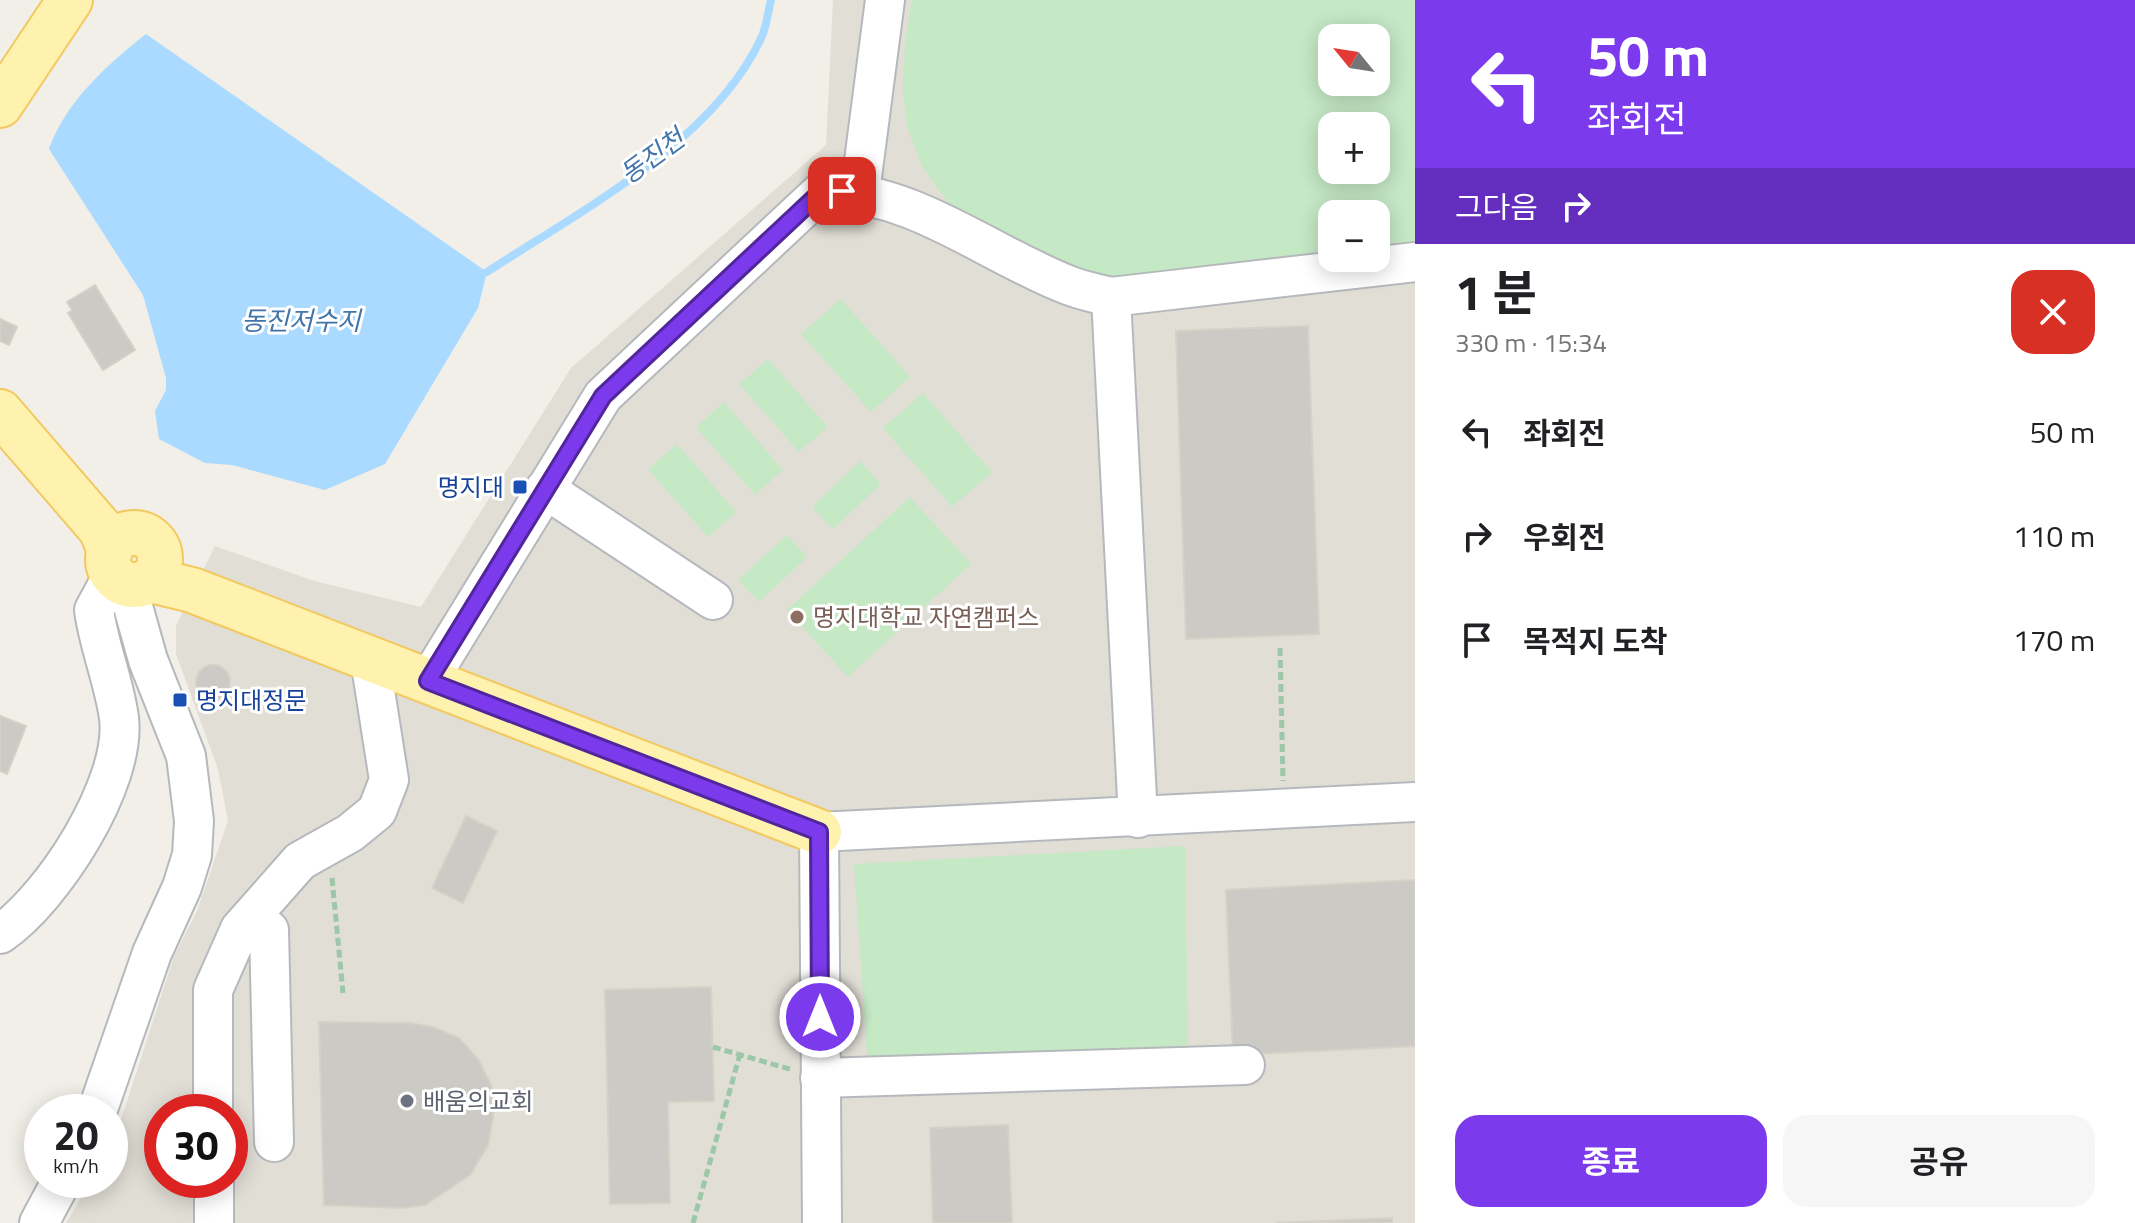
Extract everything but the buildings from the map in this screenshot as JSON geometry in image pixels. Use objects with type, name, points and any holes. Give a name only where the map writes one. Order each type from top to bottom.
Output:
[{"type":"main road","points":[[0,105],[70,0]]},
{"type":"main road","points":[[0,412],[132,563],[370,659],[819,832]]},
{"type":"street","points":[[860,192],[885,0]]},
{"type":"street","points":[[428,681],[603,396],[823,190],[860,192],[951,226],[1064,284],[1111,297],[1415,262]]},
{"type":"street","points":[[1111,297],[1138,818]]},
{"type":"street","points":[[545,489],[713,600]]},
{"type":"street","points":[[103,1094],[142,980],[192,855],[194,821],[186,756],[148,660],[132,563]]},
{"type":"street","points":[[0,934],[35,902],[84,831],[115,760],[119,722],[94,610],[132,563]]},
{"type":"street","points":[[213,1094],[213,990],[240,929],[300,861],[377,811],[389,780],[370,659]]},
{"type":"street","points":[[822,1223],[819,832],[1415,802]]},
{"type":"street","points":[[240,929],[269,930],[274,1142]]},
{"type":"street","points":[[820,1078],[1245,1065]]},
{"type":"street","points":[[39,1223],[52,1198]]},
{"type":"street","points":[[214,1198],[214,1223]]},
{"type":"path","points":[[1280,648],[1284,810]]},
{"type":"path","points":[[329,845],[343,993]]},
{"type":"path","points":[[713,1047],[820,1078]]},
{"type":"path","points":[[693,1223],[740,1054]]},
{"type":"shaded area","name":"명지대학교 자연캠퍼스","points":[[833,0],[1415,0],[1415,1223],[66,1223],[81,1198],[128,1198],[128,1098],[174,956],[197,911],[228,821],[218,769],[176,654],[176,626],[215,546],[314,581],[421,607],[571,368],[826,145]]},
{"type":"green space","points":[[912,0],[1415,0],[1415,257],[1390,259],[1390,200],[1318,200],[1318,266],[1093,288],[951,207],[922,166],[907,127],[903,89],[905,42]]},
{"type":"green space","points":[[841,299],[910,377],[871,412],[801,334]]},
{"type":"green space","points":[[768,359],[828,427],[799,452],[739,384]]},
{"type":"green space","points":[[923,393],[992,472],[952,507],[883,428]]},
{"type":"green space","points":[[724,402],[783,470],[755,495],[696,427]]},
{"type":"green space","points":[[677,444],[736,512],[708,537],[648,469]]},
{"type":"green space","points":[[860,461],[881,484],[833,529],[812,507]]},
{"type":"green space","points":[[910,497],[971,564],[848,677],[787,610]]},
{"type":"green space","points":[[787,535],[807,557],[759,602],[738,580]]},
{"type":"green space","points":[[1185,846],[1188,1055],[868,1069],[854,864]]},
{"type":"water","name":"동진저수지","points":[[146,34],[487,272],[478,308],[385,464],[325,490],[232,465],[205,463],[159,439],[155,411],[166,390],[166,378],[143,295],[49,149],[66,115],[89,85]]},
{"type":"waterway","name":"동진천","points":[[487,272],[602,198],[679,141],[713,108],[741,74],[762,36],[771,0]]},
{"type":"place","name":"명지대","points":[[520,487]]},
{"type":"place","name":"명지대학교 자연캠퍼스","points":[[797,617]]},
{"type":"place","name":"명지대정문","points":[[180,700]]},
{"type":"place","name":"배움의교회","points":[[407,1101]]},
{"type":"route","points":[[820,1017],[819,832],[428,681],[603,396],[823,190],[842,191]]}]
